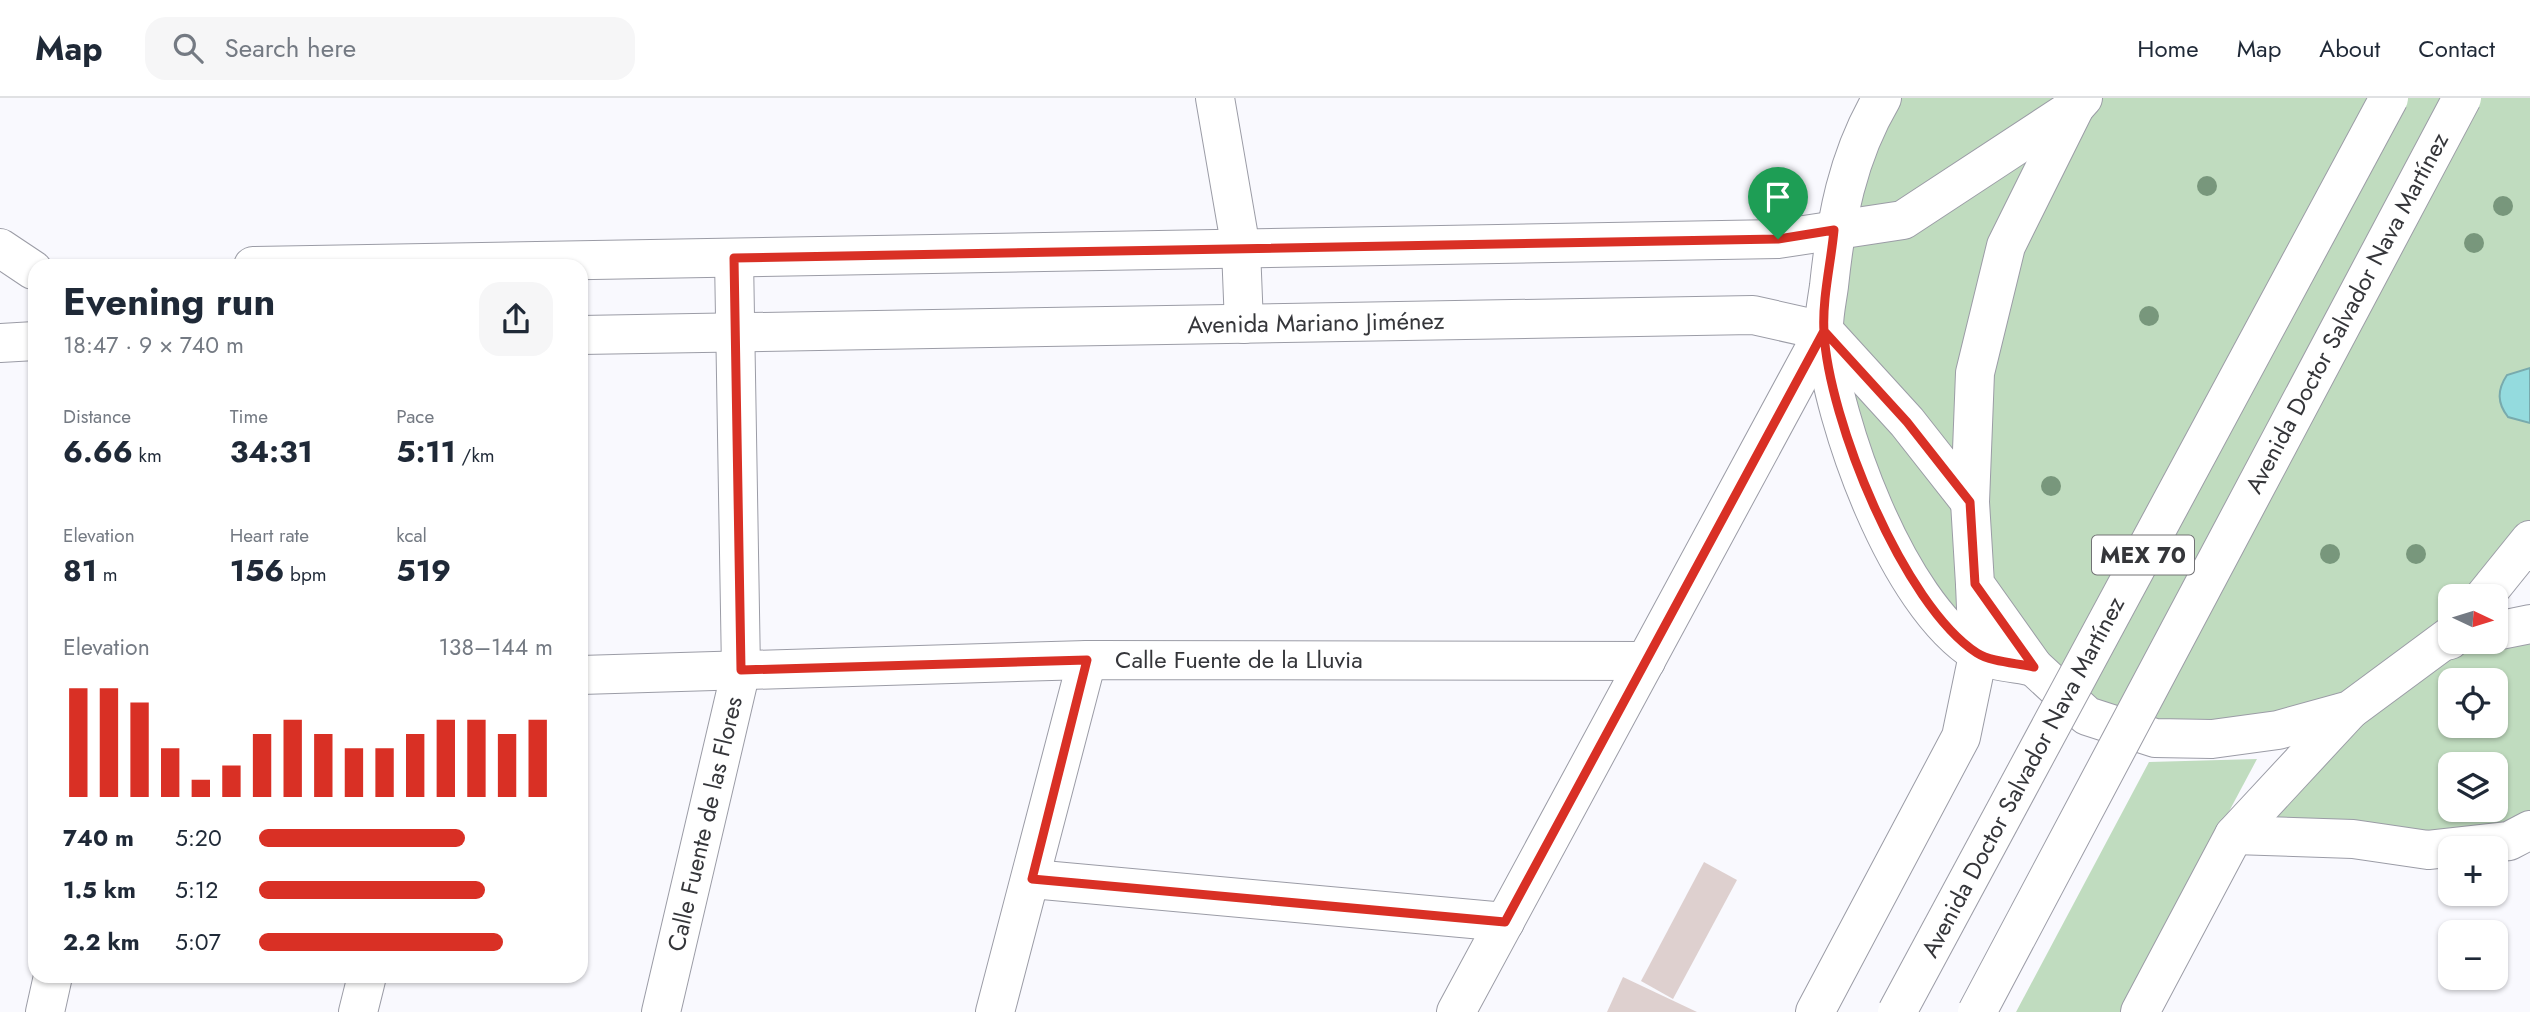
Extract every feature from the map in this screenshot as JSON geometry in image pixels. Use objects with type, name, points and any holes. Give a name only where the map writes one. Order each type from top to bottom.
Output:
[{"type":"main road","points":[[1215,98],[1241,249],[1244,324]]},
{"type":"main road","points":[[1882,98],[1861,133],[1834,230],[1824,331],[1841,422],[1882,526],[1938,619],[1978,654],[2034,667]]},
{"type":"main road","name":"Avenida Doctor Salvador Nava Martínez","points":[[1897,1012],[2389,98]]},
{"type":"main road","name":"Avenida Doctor Salvador Nava Martínez","points":[[1977,1012],[2462,98]]},
{"type":"main road","points":[[588,260],[1778,239],[1903,219],[2079,102]]},
{"type":"main road","points":[[1815,1012],[1960,741],[1978,654],[1970,502],[1975,373],[2006,246],[2079,102]]},
{"type":"main road","points":[[0,248],[23,271]]},
{"type":"main road","name":"Calle Fuente de las Flores","points":[[661,1012],[741,670],[734,258]]},
{"type":"main road","name":"Avenida Mariano Jiménez","points":[[588,335],[1753,316],[1824,331]]},
{"type":"main road","points":[[1824,331],[1907,422],[1970,502]]},
{"type":"main road","points":[[1456,1012],[1824,331]]},
{"type":"main road","points":[[0,343],[28,341]]},
{"type":"main road","points":[[2494,584],[2530,540]]},
{"type":"main road","points":[[1975,584],[2034,667],[2087,716],[2155,738],[2212,739],[2278,730],[2350,710]]},
{"type":"main road","points":[[2508,629],[2530,624]]},
{"type":"main road","points":[[2140,1012],[2234,835],[2350,710],[2438,646]]},
{"type":"main road","points":[[995,1012],[1032,879],[1087,660]]},
{"type":"main road","name":"Calle Fuente de la Lluvia","points":[[588,675],[1087,660],[1646,661]]},
{"type":"main road","points":[[2234,835],[2353,839],[2428,850],[2523,841]]},
{"type":"main road","points":[[1032,879],[1505,922]]},
{"type":"main road","points":[[45,1012],[51,983]]},
{"type":"main road","points":[[358,1012],[365,983]]},
{"type":"green space","points":[[1882,98],[2080,98],[1975,373],[1978,655],[1938,619],[1841,422],[1834,230]]},
{"type":"green space","points":[[2087,98],[2530,98],[2530,537],[2492,584],[2438,584],[2438,654],[2508,654],[2508,636],[2530,625],[2530,830],[2234,835],[2349,710],[2278,729],[2088,715],[1977,583],[1972,502],[2008,245]]},
{"type":"green space","points":[[2257,759],[2122,1012],[2016,1012],[2149,762]]},
{"type":"water","points":[[2530,368],[2530,423],[2508,417],[2500,396],[2501,386],[2507,375]]},
{"type":"building","points":[[1704,862],[1737,880],[1673,999],[1641,981]]},
{"type":"building","points":[[1623,977],[1697,1012],[1607,1012]]},
{"type":"route","points":[[1778,239],[734,258],[741,670],[1087,660],[1032,879],[1505,922],[1824,331],[1907,422],[1970,502],[1975,584],[2034,667],[1978,654],[1938,619],[1908,570],[1882,526],[1841,422],[1824,331],[1834,230],[1778,239]]}]
